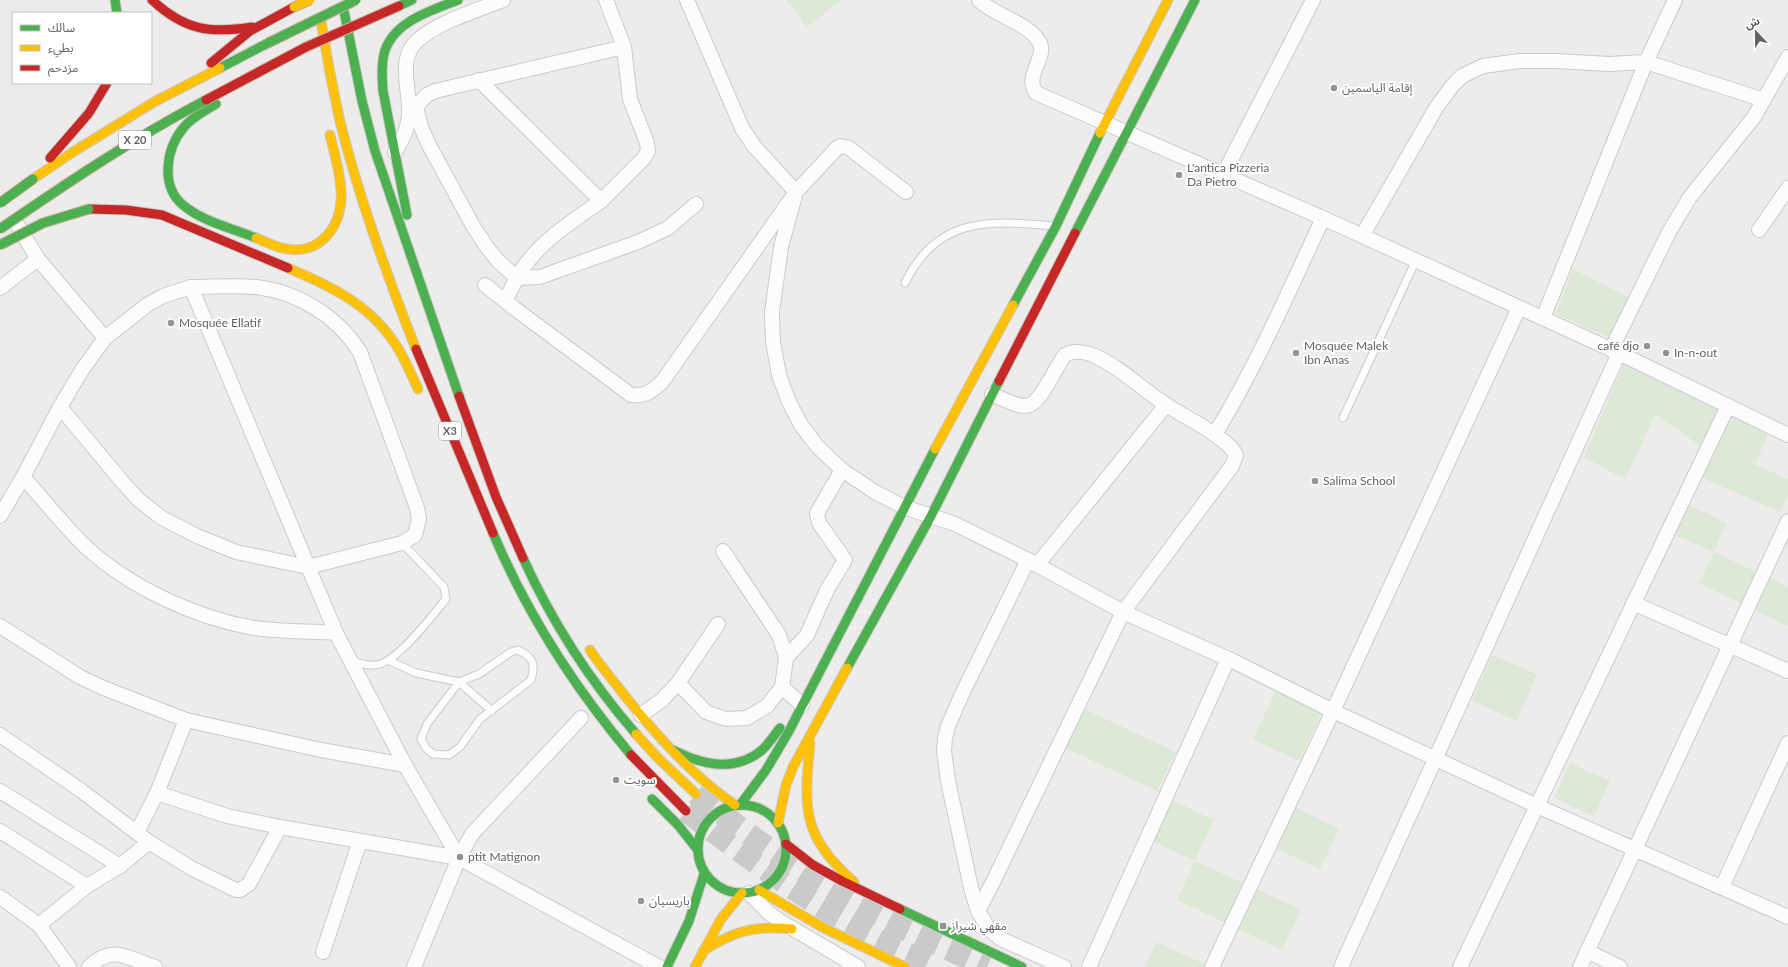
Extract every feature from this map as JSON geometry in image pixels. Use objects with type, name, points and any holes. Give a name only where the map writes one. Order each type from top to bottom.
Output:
[{"type":"main road","points":[[115,0],[117,12]]},
{"type":"main road","points":[[152,0],[172,18],[199,29],[228,31],[257,26]]},
{"type":"main road","name":"X3","points":[[342,0],[359,90],[370,133],[415,272],[506,522],[524,561],[561,632],[582,665],[605,697],[651,751],[672,773],[696,794]]},
{"type":"main road","name":"X 20","points":[[0,203],[33,179],[113,126],[196,79],[356,0]]},
{"type":"main road","name":"X 20","points":[[0,229],[121,148],[165,122],[306,47],[412,0]]},
{"type":"main road","points":[[415,272],[407,212],[381,74],[385,51],[390,40],[400,27],[416,17],[458,0]]},
{"type":"main road","points":[[737,805],[766,770],[778,752],[904,507],[1056,226],[1105,123],[1168,0]]},
{"type":"main road","points":[[778,823],[786,785],[793,767],[932,516],[992,394],[1069,247],[1125,133],[1195,0]]},
{"type":"main road","points":[[196,79],[224,50],[257,26],[294,7],[315,3],[325,51],[322,84]]},
{"type":"main road","name":"X3","points":[[315,3],[345,141],[374,233],[408,328],[490,528],[509,570],[548,643],[569,676],[593,709],[639,766],[686,811]]},
{"type":"main road","points":[[277,63],[192,120],[177,135],[169,154],[168,176],[175,196],[190,211],[200,216],[282,248],[295,250],[307,248],[319,243],[329,235],[336,225],[341,213],[341,188],[329,127]]},
{"type":"main road","points":[[33,179],[90,111],[103,93],[107,84]]},
{"type":"main road","points":[[0,245],[37,224],[66,214],[89,209],[114,208],[138,210],[162,215],[329,286],[356,303],[380,325],[399,350],[423,399]]},
{"type":"main road","points":[[443,439],[475,490]]},
{"type":"main road","points":[[485,464],[510,507],[524,536]]},
{"type":"main road","points":[[490,528],[494,559]]},
{"type":"main road","points":[[587,645],[599,664],[641,716],[670,748],[706,784],[737,805]]},
{"type":"main road","points":[[670,748],[693,760],[705,763],[730,766],[739,764],[752,758],[763,749],[784,723],[802,705]]},
{"type":"main road","points":[[811,734],[806,798],[812,828],[818,842],[832,862],[870,894]]},
{"type":"main road","points":[[647,794],[678,826],[697,850]]},
{"type":"main road","points":[[695,967],[721,919],[750,892],[769,884],[777,876],[786,856],[786,844],[778,823],[761,809],[751,805],[737,805],[723,809],[708,821],[699,837],[697,850],[699,862],[704,874],[712,882],[731,892],[750,892],[905,967]]},
{"type":"main road","points":[[786,844],[827,873],[1022,967]]},
{"type":"main road","points":[[667,967],[693,914],[704,874]]},
{"type":"main road","points":[[703,951],[723,938],[745,930],[760,927],[792,929]]},
{"type":"street","points":[[395,152],[407,128],[409,115],[406,62],[410,50],[416,40],[433,28],[503,0]]},
{"type":"street","points":[[505,301],[522,269],[537,250],[565,227],[601,201],[644,158],[648,151],[647,144],[630,99],[624,47],[606,0]]},
{"type":"street","points":[[688,0],[742,128],[754,146],[796,192]]},
{"type":"street","points":[[979,0],[995,12],[1032,32],[1039,41],[1041,53],[1031,82],[1032,87],[1036,92],[1125,133],[1323,218],[1416,260],[1543,318],[1788,435]]},
{"type":"street","points":[[1223,175],[1313,0]]},
{"type":"street","points":[[1543,318],[1646,62],[1675,0]]},
{"type":"street","points":[[624,47],[479,80],[427,95],[418,104],[417,111],[421,127],[429,145],[473,226],[494,256],[517,278],[540,277],[638,242],[668,228],[696,204]]},
{"type":"street","points":[[1341,967],[1437,758],[1669,232],[1690,197],[1708,172],[1744,131],[1788,59]]},
{"type":"street","points":[[1362,236],[1436,108],[1452,86],[1462,76],[1483,66],[1520,62],[1556,61],[1609,64],[1646,62],[1764,100]]},
{"type":"street","points":[[479,80],[601,201]]},
{"type":"street","points":[[485,285],[631,395],[640,396],[646,394],[662,382],[796,192],[837,148],[841,146],[849,148],[906,192]]},
{"type":"street","points":[[796,192],[781,247],[772,312],[773,342],[779,375],[789,402],[801,425],[818,446],[842,470],[875,492],[904,507],[955,524],[1123,612],[1228,659],[1333,711],[1437,758],[1537,806],[1788,917]]},
{"type":"street","points":[[1759,230],[1786,194]]},
{"type":"street","points":[[0,196],[38,259],[105,338]]},
{"type":"street","points":[[1215,434],[1232,406],[1270,333],[1323,218]]},
{"type":"street","points":[[0,288],[38,259]]},
{"type":"street","points":[[190,287],[336,633],[405,765],[459,858]]},
{"type":"street","points":[[0,516],[60,407],[82,370],[105,338],[147,305],[163,296],[190,287],[255,287],[275,291],[312,306],[340,326],[350,337],[360,352],[417,508],[419,519],[415,535],[402,544],[308,567],[236,552],[198,536],[162,518],[140,501],[60,407]]},
{"type":"street","points":[[1212,967],[1333,711],[1519,308]]},
{"type":"street","points":[[978,911],[997,875],[1123,612],[1235,461],[1236,455],[1234,450],[1215,434],[1166,405],[1105,361],[1093,355],[1081,352],[1070,352],[1066,355],[1037,401],[1030,406],[1023,406],[992,394]]},
{"type":"street","points":[[1064,967],[1001,940],[989,929],[978,911],[971,888],[948,781],[944,751],[945,738],[948,726],[962,694],[1032,563],[1166,405]]},
{"type":"street","points":[[1460,967],[1728,406]]},
{"type":"street","points":[[786,658],[807,635],[827,590],[844,564],[845,560],[819,523],[817,513],[842,470]]},
{"type":"street","points":[[23,476],[86,547],[124,576],[155,594],[205,614],[254,628],[336,633]]},
{"type":"street","points":[[1580,967],[1634,848],[1788,521]]},
{"type":"street","points":[[678,683],[706,712],[726,719],[746,718],[767,706],[782,687],[786,658],[779,635],[723,551]]},
{"type":"street","points":[[1633,603],[1788,671]]},
{"type":"street","points":[[641,716],[662,700],[678,683],[718,624]]},
{"type":"street","points":[[0,626],[80,677],[106,689],[186,720],[321,750],[405,765]]},
{"type":"street","points":[[1089,967],[1228,659]]},
{"type":"street","points":[[782,687],[802,705]]},
{"type":"street","points":[[414,967],[459,858],[472,834],[581,718]]},
{"type":"street","points":[[137,832],[157,793],[186,720]]},
{"type":"street","points":[[0,735],[69,782],[149,842],[191,868],[236,890],[240,890],[249,884],[280,827]]},
{"type":"street","points":[[1722,887],[1788,743]]},
{"type":"street","points":[[0,791],[120,866]]},
{"type":"street","points":[[157,793],[227,816],[280,827],[459,858],[659,967]]},
{"type":"street","points":[[0,831],[86,886]]},
{"type":"street","points":[[323,952],[360,841]]},
{"type":"street","points":[[39,925],[86,886],[120,866],[149,842]]},
{"type":"street","points":[[750,892],[769,913],[792,929],[858,967]]},
{"type":"street","points":[[0,897],[39,925],[69,967]]},
{"type":"street","points":[[1587,951],[1620,967]]},
{"type":"street","points":[[88,967],[97,959],[114,953],[155,967]]},
{"type":"lane","points":[[905,283],[911,271],[924,254],[939,240],[958,230],[982,223],[996,222],[1056,226]]},
{"type":"lane","points":[[1343,418],[1416,260]]},
{"type":"lane","points":[[350,661],[376,666],[390,660],[422,629],[446,599],[444,587],[402,544]]},
{"type":"lane","points":[[518,650],[532,660],[534,670],[531,680],[480,719],[460,747],[449,755],[433,754],[426,748],[421,739],[427,724],[459,682],[479,674],[511,652],[518,650]]},
{"type":"lane","points":[[390,660],[416,673],[459,682],[492,711]]},
{"type":"green space","points":[[786,0],[842,0],[807,27]]},
{"type":"green space","points":[[1573,269],[1630,298],[1609,337],[1556,314]]},
{"type":"green space","points":[[1624,363],[1770,428],[1755,465],[1788,479],[1788,495],[1780,512],[1689,472],[1700,446],[1655,414],[1625,480],[1584,457]]},
{"type":"green space","points":[[1687,504],[1727,523],[1714,552],[1673,534]]},
{"type":"green space","points":[[1714,552],[1788,587],[1788,626],[1699,583]]},
{"type":"green space","points":[[1492,655],[1537,674],[1517,721],[1472,701]]},
{"type":"green space","points":[[1276,691],[1322,713],[1299,761],[1253,739]]},
{"type":"green space","points":[[1082,708],[1176,752],[1157,791],[1063,747]]},
{"type":"green space","points":[[1570,763],[1610,781],[1594,816],[1554,798]]},
{"type":"green space","points":[[1170,799],[1214,820],[1195,861],[1150,840]]},
{"type":"green space","points":[[1295,807],[1339,829],[1320,869],[1275,848]]},
{"type":"green space","points":[[1195,861],[1302,910],[1282,950],[1177,900]]},
{"type":"green space","points":[[1156,942],[1211,967],[1145,967]]},
{"type":"tunnel","points":[[696,794],[780,856],[846,898],[898,926],[987,967]]},
{"type":"tunnel","points":[[686,811],[750,859],[816,904],[871,936],[937,967]]},
{"type":"traffic: fast","points":[[115,0],[117,12]]},
{"type":"traffic: fast","points":[[268,43],[356,0]]},
{"type":"traffic: fast","points":[[399,6],[412,0]]},
{"type":"traffic: fast","points":[[407,215],[383,91],[382,68],[384,54],[388,43],[404,26],[424,13],[458,0]]},
{"type":"traffic: fast","points":[[1075,233],[1195,0]]},
{"type":"traffic: fast","points":[[344,11],[362,101],[375,151],[459,396]]},
{"type":"traffic: fast","points":[[220,68],[268,43]]},
{"type":"traffic: fast","points":[[0,229],[127,145],[206,100]]},
{"type":"traffic: fast","points":[[216,104],[191,120],[178,136],[173,145],[170,156],[168,178],[176,197],[191,211],[218,224],[256,238]]},
{"type":"traffic: fast","points":[[1013,305],[1056,226],[1100,133]]},
{"type":"traffic: fast","points":[[0,203],[33,179]]},
{"type":"traffic: fast","points":[[0,245],[43,223],[89,209]]},
{"type":"traffic: fast","points":[[847,668],[931,516],[999,381]]},
{"type":"traffic: fast","points":[[740,805],[766,770],[788,733],[935,449]]},
{"type":"traffic: fast","points":[[493,533],[506,563],[553,649],[590,703],[631,755]]},
{"type":"traffic: fast","points":[[523,558],[546,605],[573,650],[603,693],[636,734]]},
{"type":"traffic: fast","points":[[673,750],[695,760],[707,763],[730,764],[741,762],[762,750],[780,728]]},
{"type":"traffic: fast","points":[[652,799],[678,825],[697,849]]},
{"type":"traffic: fast","points":[[742,805],[759,808],[767,812],[779,824],[783,832],[786,849],[783,866],[779,874],[767,886],[759,890],[742,893],[725,890],[717,886],[705,874],[701,866],[698,849],[701,832],[705,824],[717,812],[725,808],[742,805]]},
{"type":"traffic: fast","points":[[667,967],[689,921],[704,874]]},
{"type":"traffic: fast","points":[[900,909],[1022,967]]},
{"type":"traffic: slow","points":[[294,7],[310,0]]},
{"type":"traffic: slow","points":[[1100,133],[1168,0]]},
{"type":"traffic: slow","points":[[321,21],[339,117],[355,176],[383,263],[416,349]]},
{"type":"traffic: slow","points":[[33,179],[73,152],[154,102],[220,68]]},
{"type":"traffic: slow","points":[[256,238],[272,245],[296,250],[308,248],[327,236],[334,226],[341,203],[341,190],[337,162],[330,135]]},
{"type":"traffic: slow","points":[[288,268],[336,291],[351,300],[377,321],[399,350],[418,389]]},
{"type":"traffic: slow","points":[[935,449],[1013,305]]},
{"type":"traffic: slow","points":[[590,650],[629,701],[678,757],[705,782],[735,805]]},
{"type":"traffic: slow","points":[[778,823],[786,785],[793,767],[847,668]]},
{"type":"traffic: slow","points":[[636,734],[658,758],[696,794]]},
{"type":"traffic: slow","points":[[810,743],[807,803],[815,835],[824,850],[854,882]]},
{"type":"traffic: slow","points":[[759,890],[822,927],[905,967]]},
{"type":"traffic: slow","points":[[695,967],[721,919],[742,893]]},
{"type":"traffic: slow","points":[[703,951],[724,939],[745,931],[767,928],[792,929]]},
{"type":"traffic: jam","points":[[152,0],[175,18],[187,24],[198,27],[223,30],[252,27]]},
{"type":"traffic: jam","points":[[206,100],[306,47],[399,6]]},
{"type":"traffic: jam","points":[[211,63],[250,31],[294,7]]},
{"type":"traffic: jam","points":[[50,158],[89,113],[106,84]]},
{"type":"traffic: jam","points":[[89,209],[126,210],[162,215],[288,268]]},
{"type":"traffic: jam","points":[[999,381],[1075,233]]},
{"type":"traffic: jam","points":[[416,349],[493,533]]},
{"type":"traffic: jam","points":[[459,396],[496,497],[523,558]]},
{"type":"traffic: jam","points":[[631,755],[686,811]]},
{"type":"traffic: jam","points":[[786,844],[813,865],[900,909]]},
{"type":"place","name":"إقامة الياسمين","points":[[1334,88]]},
{"type":"place","name":"L'antica Pizzeria Da Pietro","points":[[1179,175]]},
{"type":"place","name":"Mosquée Ellatif","points":[[171,323]]},
{"type":"place","name":"café djo","points":[[1647,346]]},
{"type":"place","name":"Mosquée Malek Ibn Anas","points":[[1296,353]]},
{"type":"place","name":"In-n-out","points":[[1666,353]]},
{"type":"place","name":"Salima School","points":[[1315,481]]},
{"type":"place","name":"سويت","points":[[616,780]]},
{"type":"place","name":"ptit Matignon","points":[[460,857]]},
{"type":"place","name":"باريسيان","points":[[641,901]]},
{"type":"place","name":"مقهي شيراز","points":[[943,926]]}]
